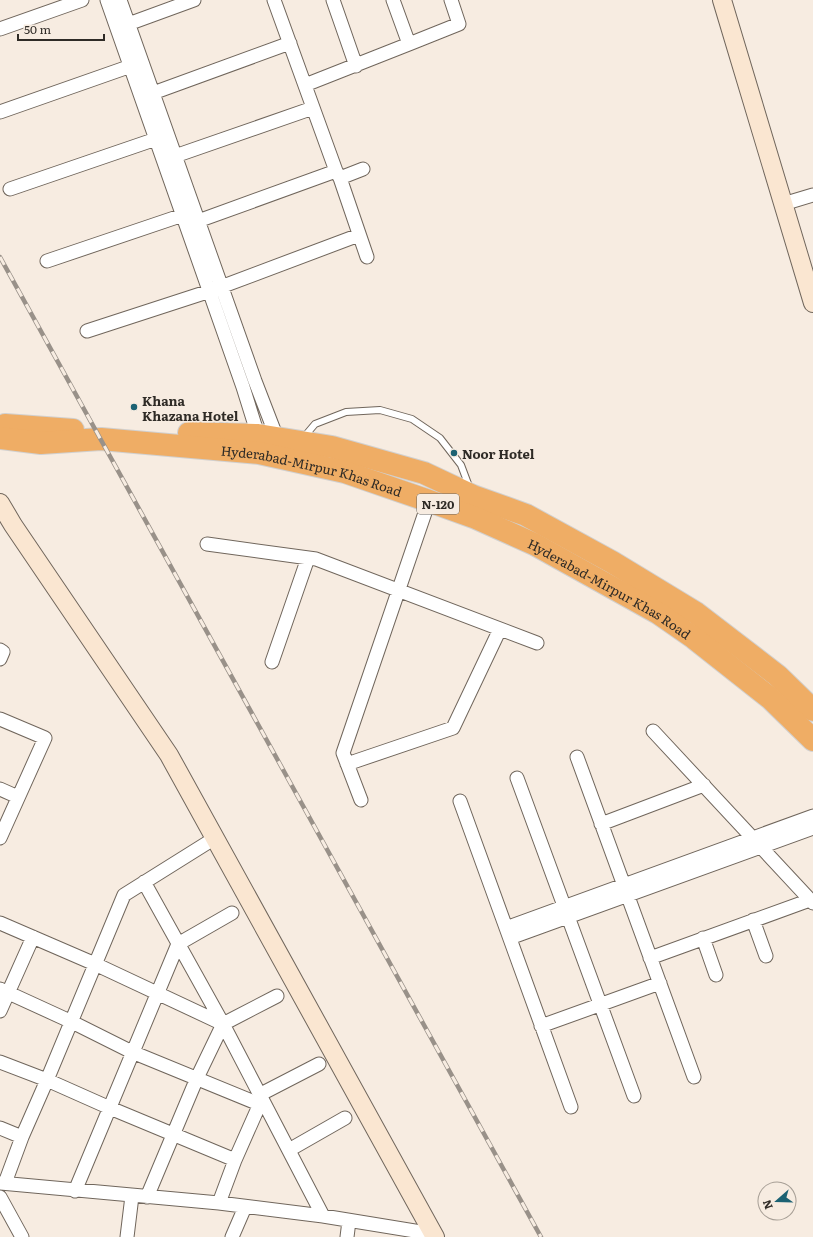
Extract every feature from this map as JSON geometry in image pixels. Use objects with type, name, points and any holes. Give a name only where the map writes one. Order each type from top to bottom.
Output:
[{"type":"highway","name":"Hyderabad-Mirpur Khas Road","points":[[0,424],[96,431],[267,436],[332,447],[424,473],[473,496],[526,515],[612,562],[696,613],[778,676],[813,710]]},
{"type":"highway","name":"Hyderabad-Mirpur Khas Road","points":[[0,438],[40,443],[101,439],[259,453],[345,472],[476,518],[534,544],[658,613],[694,638],[770,698],[813,740]]},
{"type":"street","points":[[0,29],[82,0]]},
{"type":"street","points":[[107,0],[123,26],[153,93],[198,221],[215,289],[243,387],[267,436]]},
{"type":"street","points":[[120,0],[130,66],[183,215],[215,289],[267,436]]},
{"type":"street","points":[[123,26],[194,0]]},
{"type":"street","points":[[274,0],[367,257]]},
{"type":"street","points":[[333,0],[356,66]]},
{"type":"street","points":[[393,0],[409,44]]},
{"type":"street","points":[[305,85],[459,24],[451,0]]},
{"type":"street","points":[[722,0],[813,303]]},
{"type":"street","points":[[153,93],[290,43]]},
{"type":"street","points":[[0,112],[130,66]]},
{"type":"street","points":[[175,156],[313,108]]},
{"type":"street","points":[[10,189],[156,139]]},
{"type":"street","points":[[47,261],[183,215],[198,221],[338,174],[363,169]]},
{"type":"street","points":[[783,204],[813,195]]},
{"type":"street","points":[[87,331],[215,289],[359,235]]},
{"type":"street","points":[[361,800],[344,754],[429,501]]},
{"type":"street","points":[[0,503],[13,525],[170,755],[434,1236]]},
{"type":"street","points":[[207,544],[316,559],[537,643]]},
{"type":"street","points":[[272,662],[308,558]]},
{"type":"street","points":[[348,764],[453,728],[500,629]]},
{"type":"street","points":[[0,650],[3,652],[0,659]]},
{"type":"street","points":[[0,719],[45,738],[0,838]]},
{"type":"street","points":[[650,958],[753,920],[812,901],[654,731]]},
{"type":"street","points":[[577,757],[694,1077]]},
{"type":"street","points":[[517,778],[634,1096]]},
{"type":"street","points":[[601,824],[704,785]]},
{"type":"street","points":[[0,789],[18,797]]},
{"type":"street","points":[[460,801],[571,1107]]},
{"type":"street","points":[[508,933],[757,842],[813,816]]},
{"type":"street","points":[[757,842],[813,828]]},
{"type":"street","points":[[215,838],[124,895],[72,1022],[3,1183],[219,1204],[323,1216],[413,1234],[434,1236]]},
{"type":"street","points":[[144,882],[223,1024],[260,1099],[289,1150],[323,1216]]},
{"type":"street","points":[[75,1191],[178,944],[232,913]]},
{"type":"street","points":[[753,920],[766,956]]},
{"type":"street","points":[[0,923],[95,964],[223,1024]]},
{"type":"street","points":[[0,1011],[4,991],[33,937]]},
{"type":"street","points":[[703,938],[716,975]]},
{"type":"street","points":[[541,1026],[660,983]]},
{"type":"street","points":[[4,991],[72,1022],[132,1052],[198,1078],[260,1099]]},
{"type":"street","points":[[147,1197],[223,1024],[277,996]]},
{"type":"street","points":[[0,1062],[47,1080],[235,1160]]},
{"type":"street","points":[[219,1204],[260,1099],[319,1064]]},
{"type":"street","points":[[289,1150],[345,1118]]},
{"type":"street","points":[[0,1128],[22,1137]]},
{"type":"street","points":[[127,1237],[132,1196]]},
{"type":"street","points":[[0,1197],[22,1237]]},
{"type":"street","points":[[232,1237],[245,1207]]},
{"type":"street","points":[[347,1237],[349,1221]]},
{"type":"lane","points":[[299,442],[315,424],[346,412],[380,410],[412,419],[440,438],[461,465],[473,496]]},
{"type":"railway","points":[[0,257],[541,1237]]},
{"type":"place","name":"Khana Khazana Hotel","points":[[134,407]]},
{"type":"place","name":"Noor Hotel","points":[[454,453]]}]
